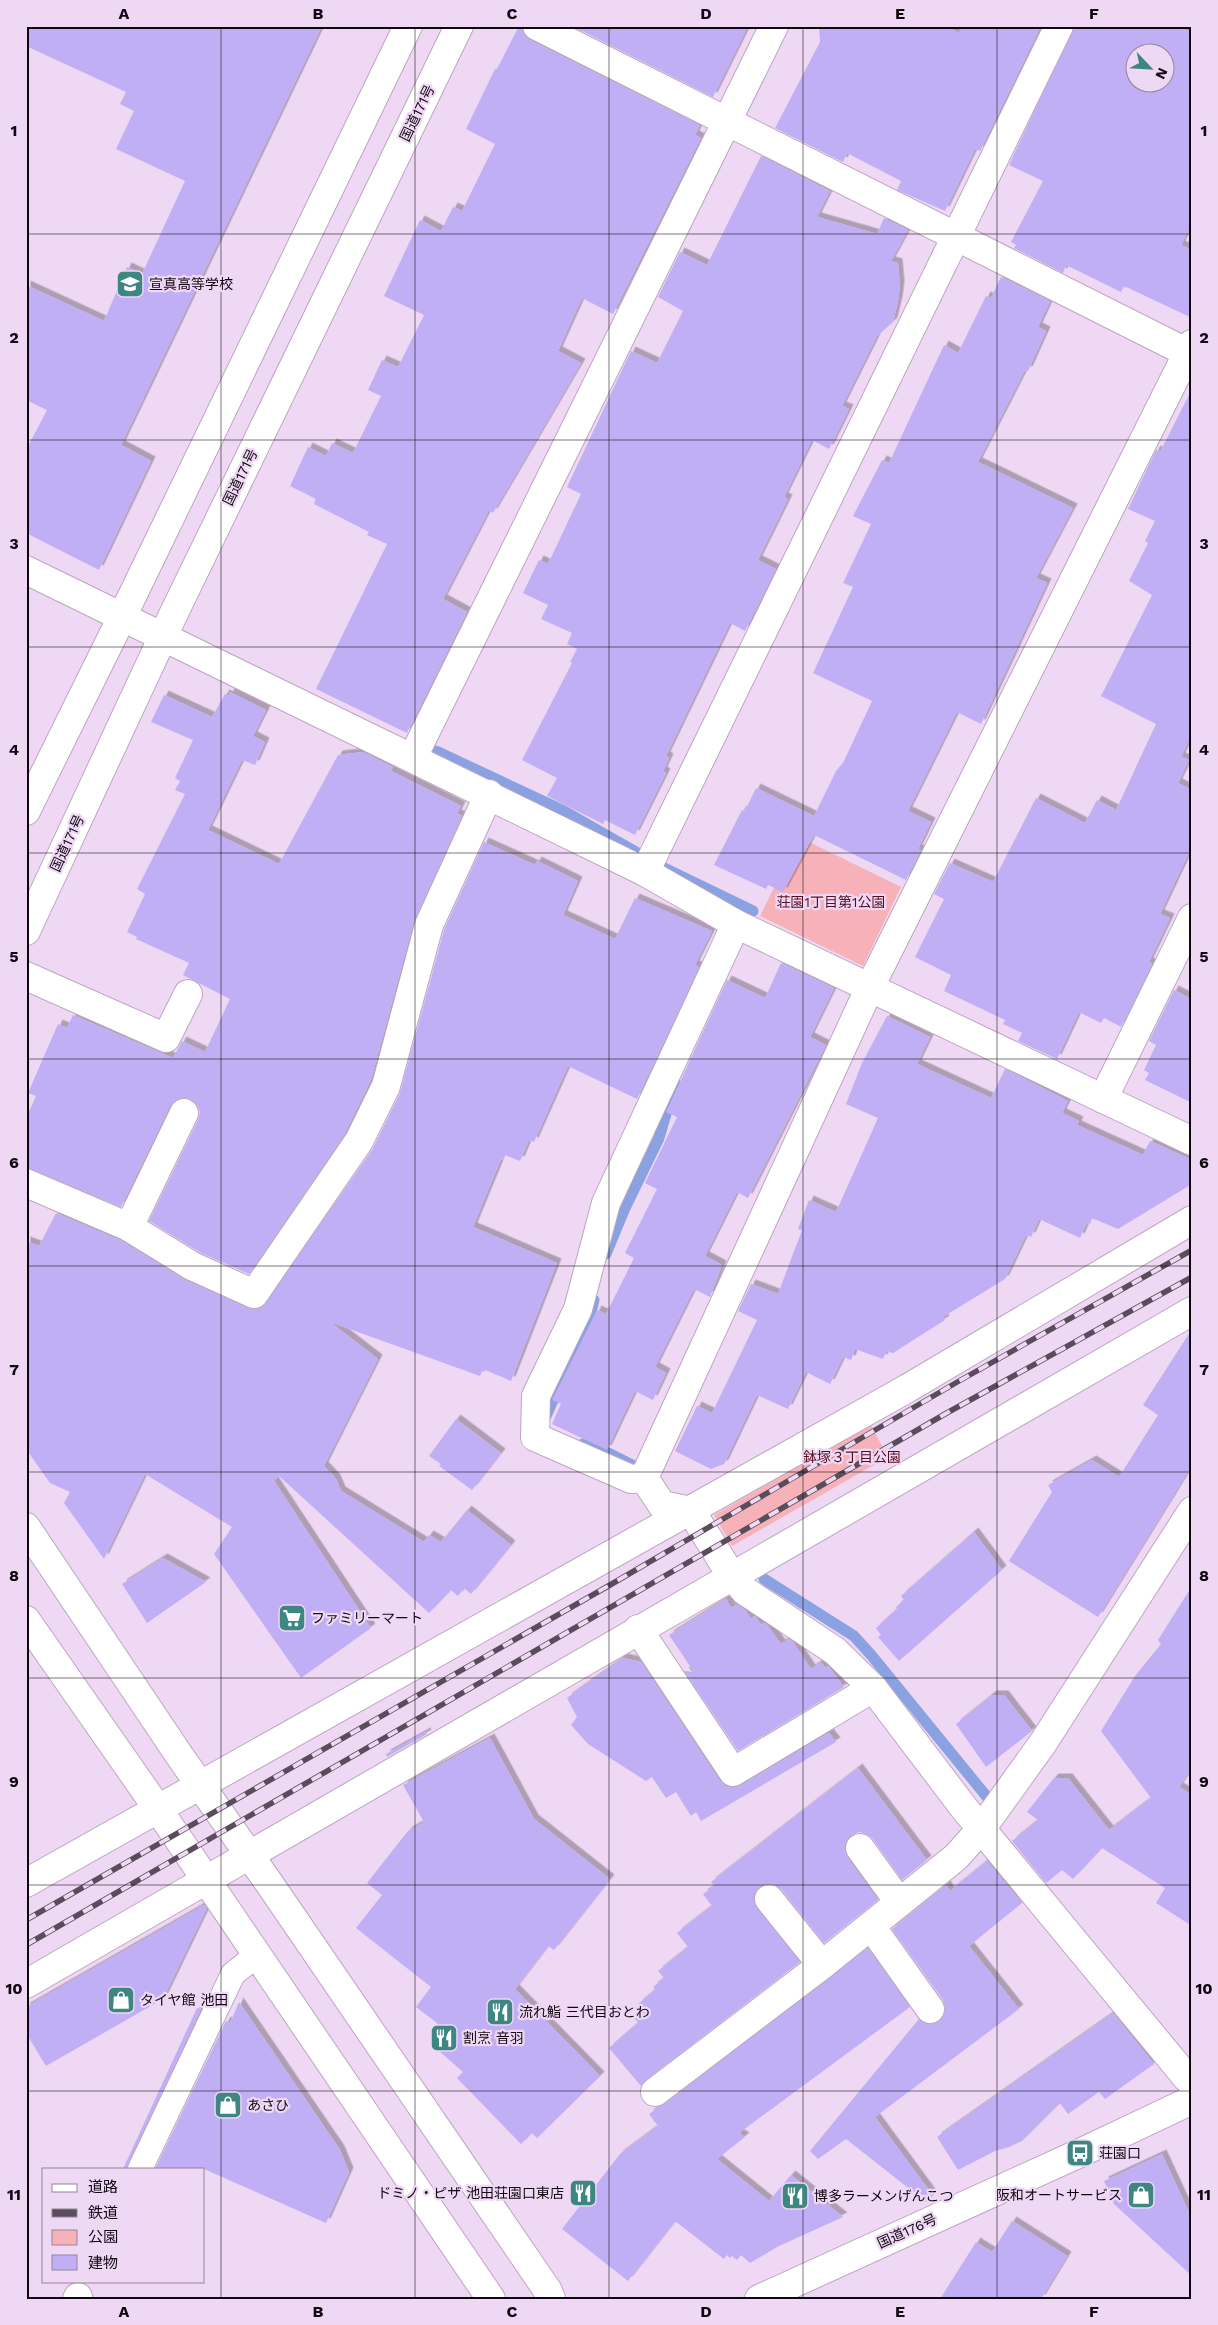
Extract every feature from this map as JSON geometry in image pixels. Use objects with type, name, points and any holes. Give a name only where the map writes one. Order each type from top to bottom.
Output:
[{"type":"main road","points":[[26,811],[408,26]]},
{"type":"main road","name":"国道171号","points":[[26,931],[163,637],[459,26]]},
{"type":"main road","points":[[537,26],[956,236],[1190,350],[869,988],[644,1478]]},
{"type":"main road","points":[[413,757],[774,26]]},
{"type":"main road","points":[[645,872],[1059,26]]},
{"type":"main road","points":[[26,570],[489,794],[645,872],[736,924],[1192,1141]]},
{"type":"main road","points":[[26,1182],[129,1227],[192,1266],[254,1294],[358,1140],[386,1086],[429,925],[489,794]]},
{"type":"main road","points":[[1103,1099],[1192,918]]},
{"type":"main road","points":[[644,1478],[631,1479],[535,1437],[536,1396],[578,1309],[606,1203],[736,924]]},
{"type":"main road","points":[[26,976],[166,1038],[188,994]]},
{"type":"main road","points":[[129,1227],[184,1113]]},
{"type":"main road","points":[[26,1883],[908,1388],[1192,1220]]},
{"type":"main road","points":[[26,1984],[250,1856],[731,1575],[1192,1311]]},
{"type":"main road","points":[[644,1478],[662,1505],[691,1511],[731,1575],[745,1591],[835,1651],[873,1688],[982,1828],[1186,2078],[1192,2079]]},
{"type":"main road","points":[[655,2092],[822,1965],[956,1857],[982,1828],[1043,1743],[1192,1511]]},
{"type":"main road","points":[[26,1527],[200,1786],[548,2290],[551,2299]]},
{"type":"main road","points":[[26,1620],[207,1880],[491,2299]]},
{"type":"main road","points":[[638,1629],[733,1772],[873,1688]]},
{"type":"main road","points":[[860,1848],[899,1902]]},
{"type":"main road","points":[[769,1899],[822,1965]]},
{"type":"main road","points":[[871,1926],[930,2009]]},
{"type":"main road","name":"国道176号","points":[[759,2299],[1192,2100]]},
{"type":"lane","points":[[140,2168],[233,1974],[257,1955]]},
{"type":"green space","name":"荘園1丁目第1公園","points":[[799,837],[901,887],[863,966],[760,916]]},
{"type":"green space","name":"鉢塚３丁目公園","points":[[871,1425],[888,1457],[732,1546],[714,1515]]},
{"type":"building","points":[[26,26],[322,26],[121,445],[151,461],[99,570],[26,533],[26,450],[47,410],[26,400],[26,285],[104,321],[127,267],[142,274],[185,181],[116,149],[134,111],[120,104],[126,92],[26,46]]},
{"type":"building","points":[[519,26],[521,26],[524,34],[530,40],[700,125],[695,135],[701,138],[613,314],[582,298],[558,351],[581,363],[493,513],[489,510],[443,599],[467,612],[407,733],[316,689],[387,544],[367,535],[369,532],[314,504],[316,499],[290,486],[308,447],[326,456],[332,443],[353,453],[381,396],[368,390],[382,360],[398,367],[424,315],[384,296],[420,220],[441,231],[453,207],[462,211],[495,144],[466,129],[495,69],[497,69]]},
{"type":"building","points":[[572,26],[748,26],[713,97]]},
{"type":"building","points":[[819,26],[946,26],[959,33],[962,26],[1041,26],[980,151],[975,149],[945,211],[897,190],[901,181],[847,153],[843,162],[775,128],[820,42]]},
{"type":"building","points":[[1074,26],[1178,26],[1192,33],[1192,223],[1181,245],[1192,250],[1192,318],[1124,286],[1121,292],[1066,265],[1063,273],[1014,248],[1016,245],[1011,242],[1043,181],[1009,165]]},
{"type":"building","points":[[761,156],[830,191],[817,217],[877,234],[884,218],[908,230],[891,261],[898,263],[900,286],[898,301],[893,322],[877,336],[842,406],[849,409],[829,449],[812,440],[784,497],[788,499],[758,560],[776,569],[745,631],[730,623],[666,756],[669,758],[663,771],[666,773],[635,835],[605,820],[603,824],[547,796],[557,778],[522,760],[572,663],[570,662],[577,649],[567,644],[572,633],[541,619],[548,605],[523,593],[539,560],[548,564],[581,494],[567,487],[631,351],[657,363],[683,311],[658,297],[680,252],[707,265]]},
{"type":"building","points":[[1001,277],[1050,301],[1038,327],[1046,331],[1028,371],[1025,370],[978,462],[1073,508],[1036,578],[1047,583],[981,724],[957,712],[908,811],[931,822],[918,849],[921,850],[906,880],[814,835],[783,892],[768,885],[766,889],[714,865],[742,810],[745,811],[756,788],[814,816],[836,771],[842,765],[872,701],[813,673],[853,587],[843,583],[871,524],[853,516],[882,460],[889,463],[944,345],[958,353],[986,296],[991,298]]},
{"type":"building","points":[[1192,389],[1192,734],[1181,757],[1189,760],[1178,783],[1192,790],[1192,846],[1160,914],[1170,918],[1149,962],[1152,964],[1121,1027],[1104,1018],[1101,1023],[1079,1012],[1057,1059],[1018,1041],[1022,1033],[1003,1024],[1005,1020],[944,991],[951,975],[915,957],[944,899],[934,894],[950,863],[993,882],[1036,798],[1085,823],[1097,800],[1116,810],[1156,724],[1101,696],[1152,595],[1129,581],[1148,543],[1145,541],[1155,521],[1128,509],[1156,450],[1160,452]]},
{"type":"building","points":[[230,692],[266,710],[253,736],[265,742],[255,765],[242,760],[208,830],[279,864],[338,755],[363,752],[393,767],[391,771],[461,806],[457,814],[462,816],[414,921],[371,1080],[345,1133],[249,1274],[199,1252],[149,1221],[198,1120],[200,1112],[197,1105],[190,1099],[182,1098],[176,1100],[170,1106],[121,1207],[26,1168],[26,1118],[36,1096],[28,1093],[58,1024],[67,1028],[73,1015],[173,1058],[182,1041],[205,1052],[230,999],[183,975],[189,963],[136,939],[137,937],[127,932],[145,894],[137,889],[185,794],[175,790],[180,781],[175,778],[193,740],[151,722],[164,695],[212,717],[225,694],[229,696]]},
{"type":"building","points":[[484,842],[535,865],[537,861],[578,881],[563,915],[615,939],[635,898],[712,931],[695,965],[699,967],[637,1099],[568,1066],[534,1142],[529,1140],[520,1161],[505,1155],[503,1160],[501,1159],[473,1227],[557,1263],[511,1381],[483,1369],[480,1376],[330,1322],[378,1359],[324,1466],[336,1479],[341,1491],[424,1542],[429,1535],[441,1542],[467,1510],[511,1545],[471,1594],[464,1588],[458,1596],[451,1590],[429,1613],[279,1476],[274,1481],[371,1628],[301,1678],[214,1554],[232,1527],[145,1474],[104,1559],[64,1503],[70,1492],[50,1483],[26,1449],[26,1241],[39,1246],[56,1213],[122,1241],[185,1280],[248,1308],[255,1310],[262,1307],[372,1150],[400,1093],[444,930]]},
{"type":"building","points":[[781,963],[834,988],[810,1037],[826,1045],[748,1198],[737,1192],[705,1256],[722,1265],[710,1297],[694,1289],[655,1367],[666,1373],[653,1400],[635,1391],[607,1450],[552,1424],[561,1404],[552,1400],[597,1310],[606,1314],[634,1258],[625,1253],[657,1189],[645,1183],[677,1117],[666,1112],[727,980],[765,998]]},
{"type":"building","points":[[1174,990],[1192,999],[1192,1103],[1145,1080],[1149,1073],[1144,1070],[1156,1045],[1149,1041]]},
{"type":"building","points":[[887,1016],[930,1037],[917,1064],[991,1098],[1005,1069],[1068,1101],[1062,1113],[1079,1121],[1077,1125],[1143,1155],[1150,1141],[1192,1160],[1192,1184],[1118,1229],[1092,1218],[1090,1224],[1087,1222],[1080,1238],[1039,1219],[1031,1237],[1026,1235],[1005,1279],[943,1317],[945,1320],[893,1353],[886,1351],[883,1359],[855,1349],[851,1360],[843,1357],[830,1384],[806,1372],[788,1409],[757,1395],[724,1464],[711,1469],[675,1451],[697,1406],[712,1413],[757,1320],[738,1311],[751,1284],[778,1294],[802,1230],[798,1229],[809,1200],[836,1212],[878,1118],[846,1104],[862,1063]]},
{"type":"building","points":[[1192,1329],[1192,1465],[1098,1617],[1009,1561],[1052,1492],[1048,1485],[1092,1460],[1119,1477],[1158,1415],[1143,1405]]},
{"type":"building","points":[[456,1419],[501,1453],[472,1490],[439,1466],[441,1464],[429,1456]]},
{"type":"building","points":[[974,1532],[1002,1570],[899,1661],[878,1637],[881,1635],[876,1628],[897,1609],[896,1607],[904,1600],[901,1596]]},
{"type":"building","points":[[163,1558],[206,1582],[147,1623],[122,1584]]},
{"type":"building","points":[[1192,1586],[1192,1767],[1179,1787],[1192,1795],[1192,1926],[1156,1903],[1165,1888],[1102,1848],[1073,1879],[1062,1870],[1046,1883],[1012,1841],[1038,1820],[1027,1812],[1054,1778],[1068,1778],[1109,1830],[1151,1798],[1101,1731],[1135,1676],[1161,1644],[1158,1640]]},
{"type":"building","points":[[726,1599],[731,1608],[737,1604],[745,1610],[751,1619],[755,1616],[761,1625],[764,1623],[767,1625],[781,1644],[789,1639],[793,1642],[811,1669],[821,1662],[825,1668],[828,1666],[844,1687],[738,1751],[684,1671],[694,1672],[669,1635]]},
{"type":"building","points":[[623,1658],[641,1662],[720,1781],[726,1786],[734,1788],[741,1785],[829,1733],[836,1742],[701,1821],[696,1812],[691,1816],[676,1792],[666,1798],[652,1777],[646,1781],[588,1744],[571,1725],[577,1717],[567,1698]]},
{"type":"building","points":[[992,1695],[1004,1695],[1032,1731],[986,1767],[956,1724]]},
{"type":"building","points":[[426,1732],[427,1734],[387,1757],[386,1754]]},
{"type":"building","points":[[490,1738],[534,1819],[610,1879],[554,1950],[548,1946],[515,1989],[600,2076],[537,2138],[532,2133],[521,2144],[457,2078],[463,2072],[438,2050],[437,2023],[416,2007],[431,1987],[356,1928],[382,1895],[367,1883],[408,1831],[424,1822],[403,1785]]},
{"type":"building","points":[[858,1768],[927,1860],[902,1880],[872,1838],[859,1832],[850,1836],[844,1849],[847,1857],[878,1900],[824,1943],[781,1889],[774,1884],[760,1887],[754,1894],[757,1908],[800,1962],[646,2080],[641,2086],[609,2048],[638,2023],[633,2016],[640,2006],[638,2004],[655,1990],[653,1987],[664,1978],[658,1971],[688,1947],[677,1933],[712,1906],[703,1894],[715,1886],[711,1882]]},
{"type":"building","points":[[987,1861],[1022,1903],[969,1946],[1019,2009],[875,2117],[933,2196],[926,2202],[846,2139],[818,2159],[810,2151],[919,2019],[924,2023],[932,2024],[939,2021],[944,2015],[945,2007],[943,2000],[892,1929],[946,1885],[950,1891]]},
{"type":"building","points":[[204,1905],[207,1908],[163,1999],[46,2066],[26,2033],[26,2007]]},
{"type":"building","points":[[868,1948],[910,2007],[739,2133],[745,2137],[717,2159],[769,2201],[791,2175],[843,2217],[779,2246],[750,2263],[741,2255],[737,2260],[727,2255],[724,2259],[675,2221],[628,2281],[562,2229],[620,2154],[658,2126],[649,2114]]},
{"type":"building","points":[[239,2002],[340,2150],[349,2172],[326,2223],[205,2168],[155,2168],[226,2021],[230,2023]]},
{"type":"building","points":[[197,2008],[201,2009],[126,2168],[123,2168]]},
{"type":"building","points":[[1113,2013],[1154,2064],[1105,2099],[1099,2092],[1068,2114],[1060,2103],[1022,2141],[995,2151],[958,2170],[937,2137]]},
{"type":"building","points":[[1162,2154],[1192,2219],[1192,2276],[1114,2204],[1104,2181]]},
{"type":"building","points":[[1012,2221],[1067,2256],[1041,2299],[940,2299],[976,2242],[992,2252]]},
{"type":"waterway","points":[[436,751],[564,811],[664,868],[753,911]]},
{"type":"waterway","points":[[606,1254],[625,1208],[659,1138],[675,1083]]},
{"type":"waterway","points":[[546,1416],[589,1320],[594,1300]]},
{"type":"waterway","points":[[583,1444],[608,1453],[634,1466]]},
{"type":"waterway","points":[[764,1579],[854,1636],[987,1797]]},
{"type":"railway","points":[[26,1920],[610,1585],[959,1381],[1192,1250]]},
{"type":"railway","points":[[26,1945],[945,1414],[1192,1277]]},
{"type":"place","name":"宣真高等学校","points":[[130,284]]},
{"type":"place","name":"ファミリーマート","points":[[292,1618]]},
{"type":"place","name":"タイヤ館 池田","points":[[121,2000]]},
{"type":"place","name":"流れ鮨 三代目おとわ","points":[[500,2012]]},
{"type":"place","name":"割烹 音羽","points":[[444,2038]]},
{"type":"place","name":"あさひ","points":[[228,2105]]},
{"type":"place","name":"荘園口","points":[[1080,2153]]},
{"type":"place","name":"ドミノ・ピザ 池田荘園口東店","points":[[583,2193]]},
{"type":"place","name":"阪和オートサービス","points":[[1141,2195]]},
{"type":"place","name":"博多ラーメンげんこつ","points":[[795,2196]]}]
